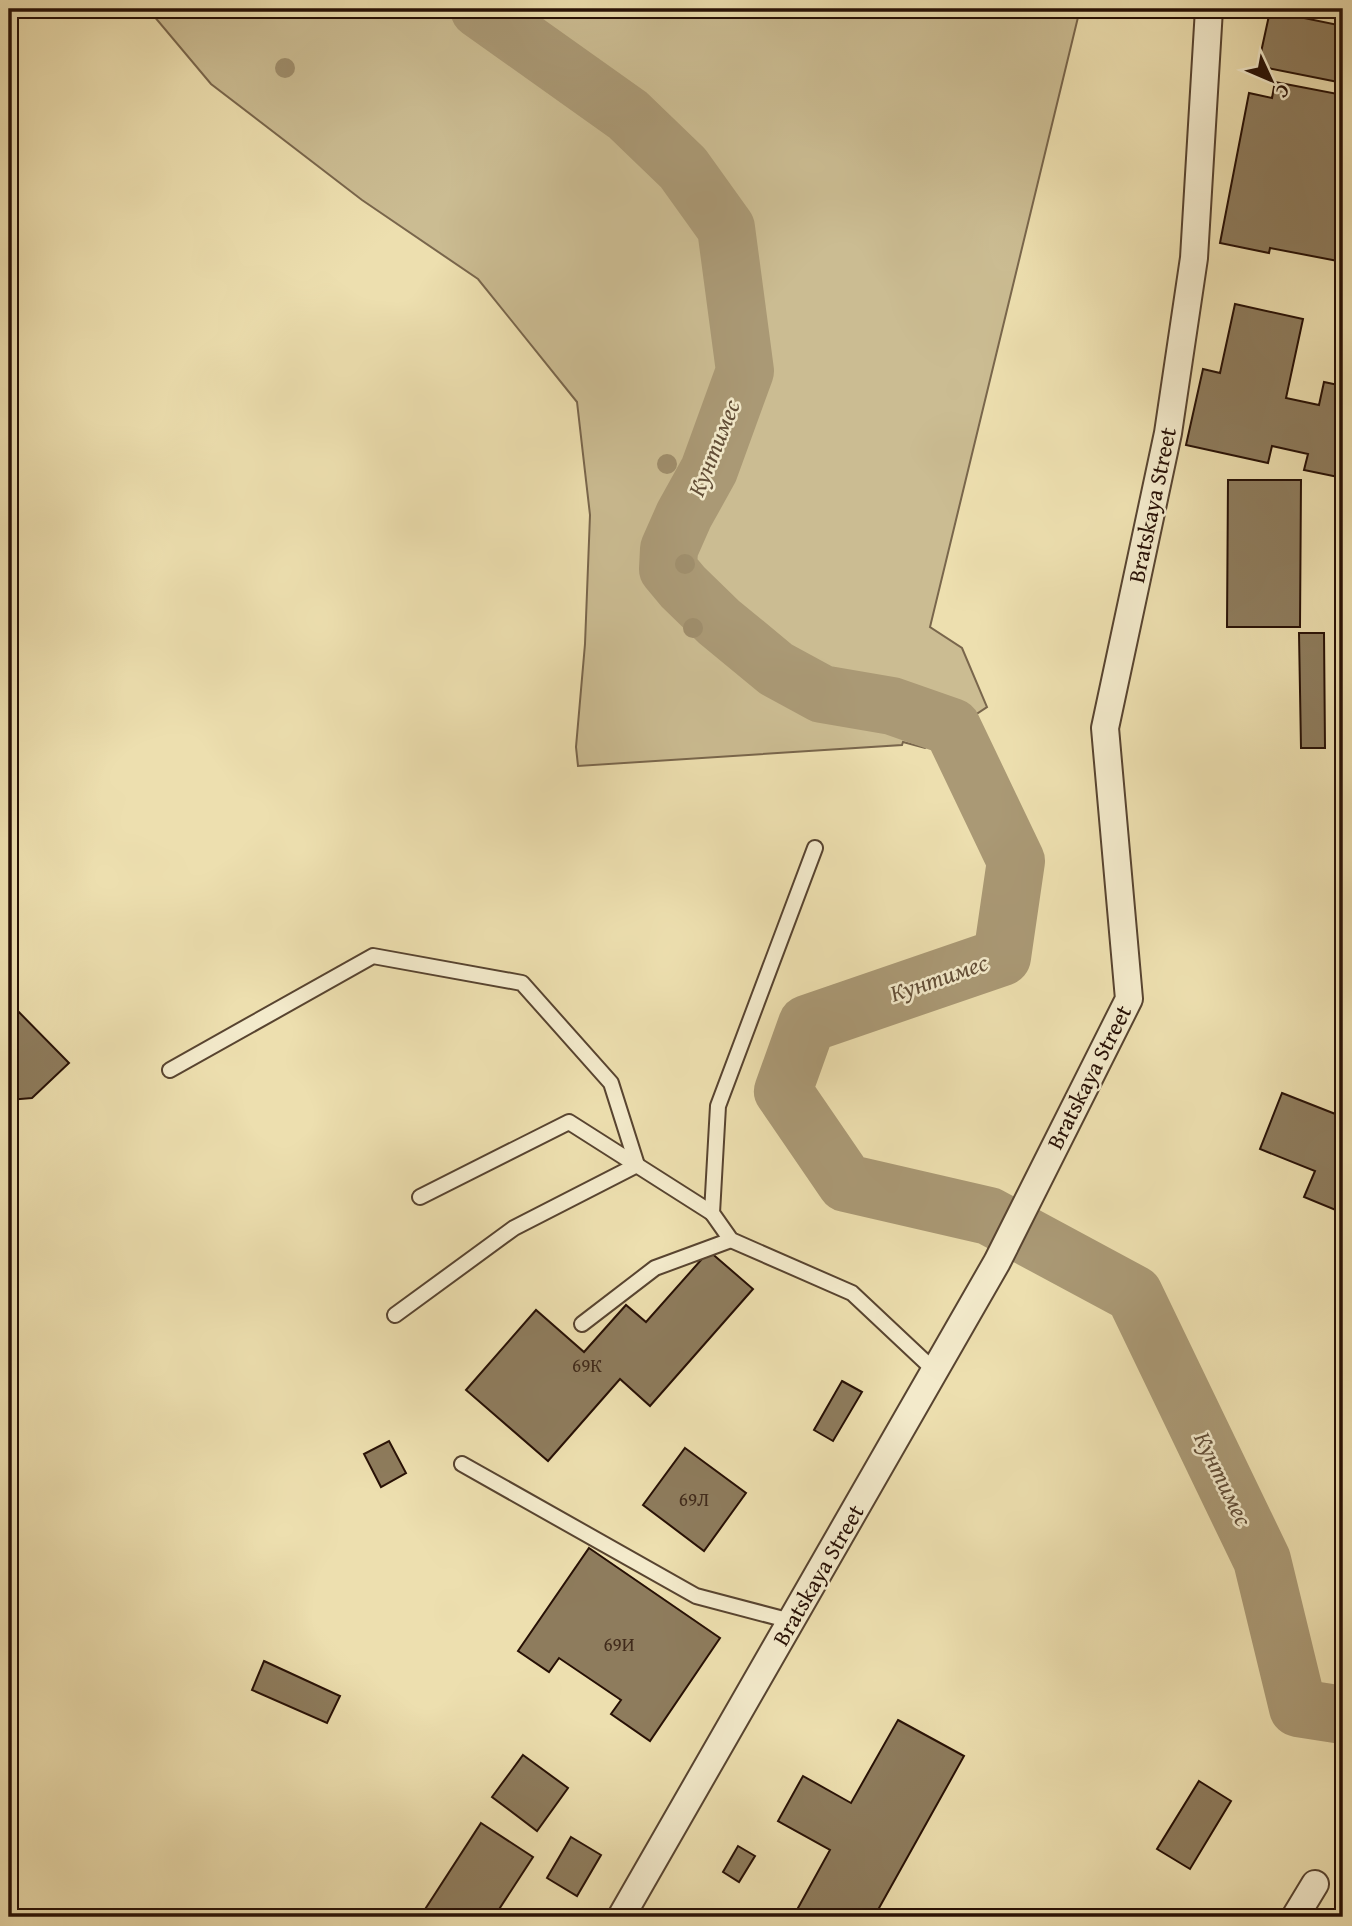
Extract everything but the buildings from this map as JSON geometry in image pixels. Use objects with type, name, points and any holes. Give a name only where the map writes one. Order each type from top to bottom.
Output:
[{"type":"street","name":"Bratskaya Street","points":[[621,1917],[997,1262],[1129,999],[1105,728],[1168,433],[1192,272],[1209,9]]},
{"type":"street","points":[[1295,1917],[1315,1884]]},
{"type":"lane","points":[[712,1213],[718,1106],[815,848]]},
{"type":"lane","points":[[170,1070],[373,956],[522,983],[611,1083],[637,1165]]},
{"type":"lane","points":[[420,1196],[569,1122],[712,1213],[731,1240],[852,1293],[935,1371]]},
{"type":"lane","points":[[395,1315],[514,1228],[637,1165]]},
{"type":"lane","points":[[582,1324],[655,1268],[731,1240]]},
{"type":"lane","points":[[462,1464],[696,1596],[791,1621]]},
{"type":"shaded area","points":[[148,9],[1080,9],[930,627],[962,648],[987,707],[925,748],[903,742],[902,745],[578,766],[576,747],[585,644],[590,515],[577,402],[478,279],[362,200],[211,84]]},
{"type":"waterway","name":"Кунтимес","points":[[479,9],[628,115],[683,168],[726,228],[745,371],[709,470],[669,549],[668,569],[719,622],[776,669],[822,694],[892,706],[952,727],[1016,861],[1002,957],[807,1024],[783,1091],[846,1183],[989,1216],[1134,1294],[1262,1560],[1298,1708],[1343,1715]]}]
